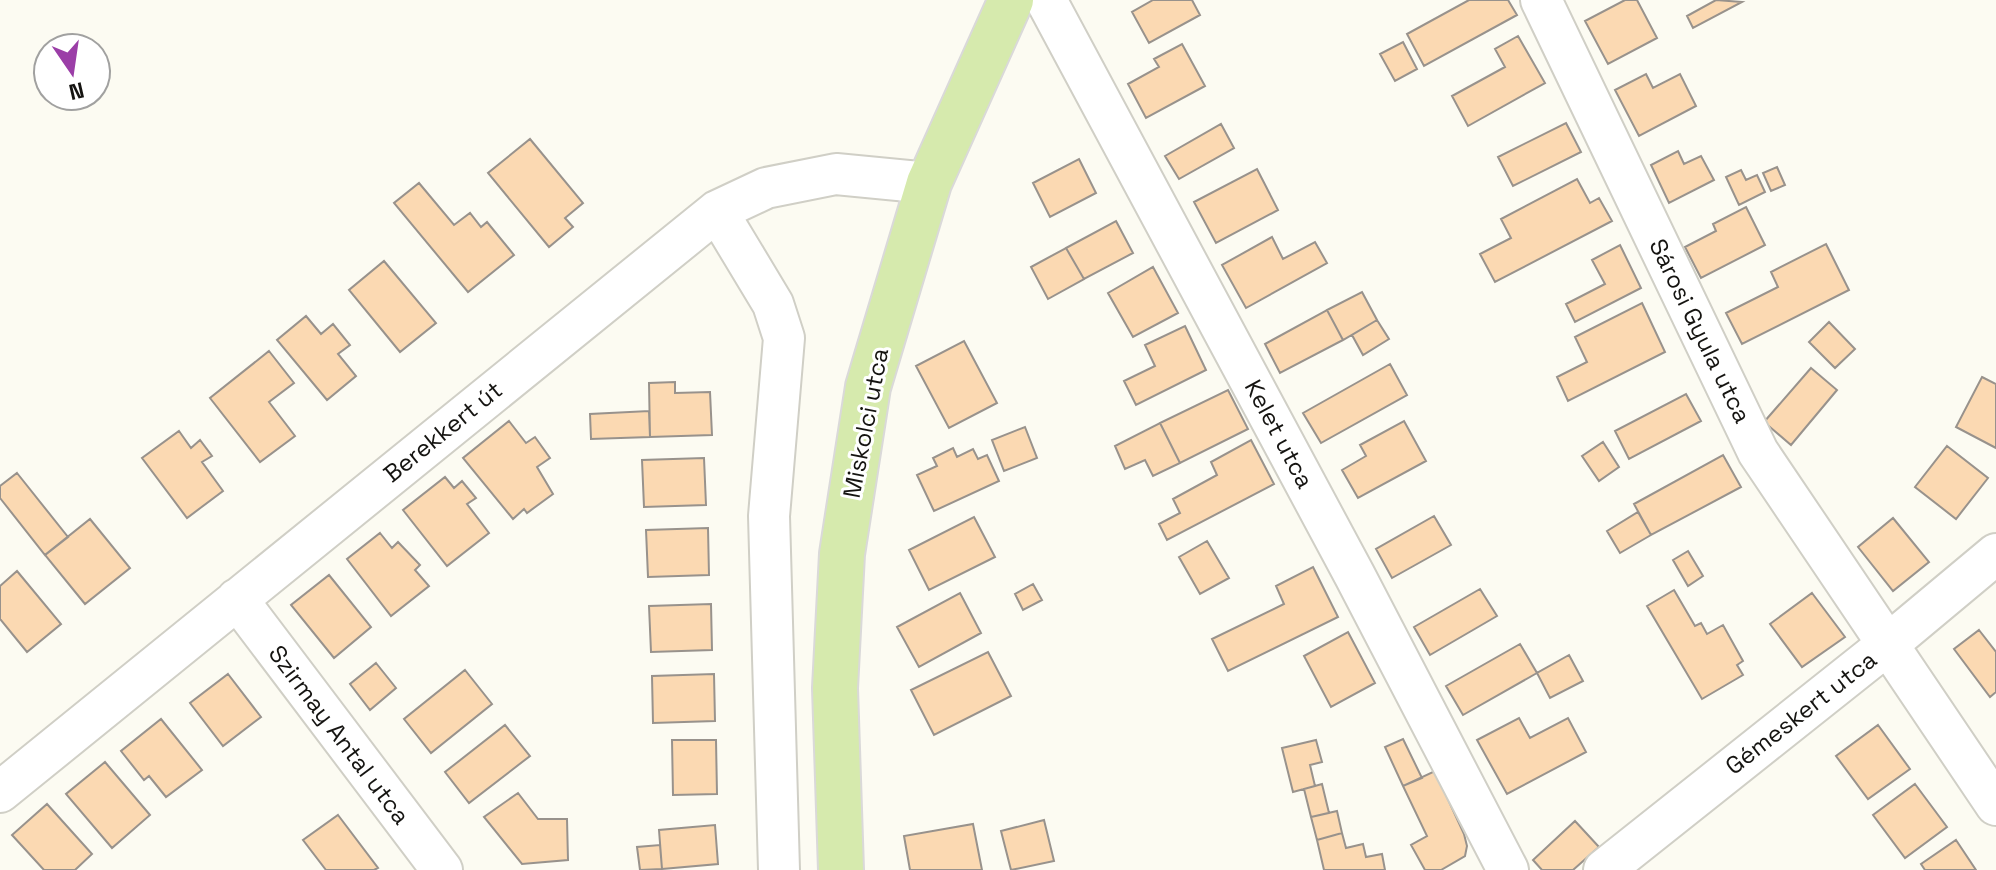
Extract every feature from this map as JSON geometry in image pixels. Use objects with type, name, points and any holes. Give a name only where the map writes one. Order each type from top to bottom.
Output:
[{"type":"main road","name":"Miskolci utca","points":[[841,870],[835,688],[842,554],[868,387],[929,183],[1011,0]]},
{"type":"street","name":"Kelet utca","points":[[1046,0],[1355,576],[1506,869]]},
{"type":"street","name":"Sárosi Gyula utca","points":[[1541,0],[1758,452],[1996,805]]},
{"type":"street","name":"Berekkert út","points":[[0,792],[717,211],[766,188],[836,174],[929,183]]},
{"type":"street","points":[[717,211],[773,304],[784,338],[769,516],[779,870]]},
{"type":"street","name":"Gémeskert utca","points":[[1604,870],[1887,645],[1996,554]]},
{"type":"street","name":"Szirmay Antal utca","points":[[237,599],[442,870]]},
{"type":"building","points":[[1153,0],[1192,0],[1200,15],[1149,43],[1132,12]]},
{"type":"building","points":[[1469,0],[1508,0],[1517,15],[1424,66],[1407,34]]},
{"type":"building","points":[[1625,0],[1637,0],[1657,38],[1608,64],[1585,21]]},
{"type":"building","points":[[1716,0],[1742,2],[1693,28],[1687,16]]},
{"type":"building","points":[[1518,36],[1545,83],[1468,126],[1452,96],[1505,67],[1495,49]]},
{"type":"building","points":[[1403,42],[1417,69],[1395,81],[1380,54]]},
{"type":"building","points":[[1182,44],[1205,86],[1146,118],[1128,84],[1159,67],[1154,59]]},
{"type":"building","points":[[1646,74],[1653,88],[1680,74],[1696,106],[1639,136],[1615,90]]},
{"type":"building","points":[[1566,123],[1581,152],[1513,186],[1498,157]]},
{"type":"building","points":[[1221,124],[1234,148],[1179,179],[1165,156]]},
{"type":"building","points":[[530,139],[583,203],[565,218],[573,227],[549,247],[488,173]]},
{"type":"building","points":[[1678,151],[1684,164],[1701,156],[1714,180],[1669,203],[1651,165]]},
{"type":"building","points":[[1079,159],[1096,193],[1050,217],[1033,183]]},
{"type":"building","points":[[1777,167],[1785,185],[1771,191],[1763,173]]},
{"type":"building","points":[[1257,169],[1278,210],[1216,243],[1194,202]]},
{"type":"building","points":[[1741,170],[1746,180],[1757,175],[1765,192],[1739,205],[1726,177]]},
{"type":"building","points":[[1577,179],[1590,203],[1599,198],[1612,221],[1495,282],[1480,254],[1511,238],[1501,219]]},
{"type":"building","points":[[419,183],[454,225],[470,213],[481,227],[487,222],[514,255],[468,292],[394,203]]},
{"type":"building","points":[[1746,207],[1765,245],[1701,278],[1685,247],[1716,231],[1713,224]]},
{"type":"building","points":[[1116,221],[1133,253],[1084,279],[1066,248]]},
{"type":"building","points":[[1272,237],[1283,259],[1315,242],[1327,263],[1246,308],[1222,265]]},
{"type":"building","points":[[1826,244],[1849,290],[1742,344],[1726,313],[1778,287],[1771,272]]},
{"type":"building","points":[[1620,245],[1641,288],[1575,322],[1566,304],[1605,284],[1592,260]]},
{"type":"building","points":[[1066,248],[1084,279],[1048,299],[1031,267]]},
{"type":"building","points":[[384,261],[436,323],[400,352],[349,290]]},
{"type":"building","points":[[1153,267],[1178,313],[1133,337],[1108,293]]},
{"type":"building","points":[[1362,292],[1377,320],[1343,340],[1327,310]]},
{"type":"building","points":[[1642,303],[1665,352],[1568,401],[1557,377],[1587,362],[1575,337]]},
{"type":"building","points":[[1327,310],[1343,340],[1280,373],[1265,344]]},
{"type":"building","points":[[306,316],[321,334],[333,324],[350,345],[338,354],[356,376],[327,400],[277,340]]},
{"type":"building","points":[[1377,320],[1389,339],[1363,355],[1352,335]]},
{"type":"building","points":[[1829,322],[1855,349],[1835,368],[1809,342]]},
{"type":"building","points":[[1185,326],[1206,370],[1136,405],[1124,381],[1155,366],[1145,345]]},
{"type":"building","points":[[964,341],[997,403],[949,428],[916,366]]},
{"type":"building","points":[[269,351],[294,383],[269,402],[295,436],[260,462],[210,398]]},
{"type":"building","points":[[1390,364],[1407,395],[1321,443],[1303,413]]},
{"type":"building","points":[[1811,368],[1837,390],[1791,445],[1764,422]]},
{"type":"building","points":[[1982,377],[1996,384],[1996,448],[1956,427]]},
{"type":"building","points":[[675,382],[675,393],[710,392],[712,435],[650,437],[649,383]]},
{"type":"building","points":[[1228,390],[1248,429],[1180,463],[1160,423]]},
{"type":"building","points":[[1686,394],[1701,421],[1629,459],[1615,431]]},
{"type":"building","points":[[649,411],[650,437],[591,439],[590,414]]},
{"type":"building","points":[[509,421],[526,443],[535,437],[550,458],[537,467],[553,494],[527,513],[524,509],[513,519],[463,458]]},
{"type":"building","points":[[1404,421],[1426,461],[1358,498],[1342,470],[1366,456],[1360,445]]},
{"type":"building","points":[[1160,423],[1180,463],[1153,476],[1145,460],[1125,469],[1115,446]]},
{"type":"building","points":[[1025,427],[1037,458],[1004,471],[992,440]]},
{"type":"building","points":[[179,431],[191,448],[200,440],[212,456],[202,462],[223,491],[187,518],[142,458]]},
{"type":"building","points":[[1251,440],[1274,484],[1167,540],[1159,524],[1180,513],[1173,499],[1217,475],[1211,462]]},
{"type":"building","points":[[1603,442],[1619,467],[1599,481],[1582,456]]},
{"type":"building","points":[[1947,446],[1988,478],[1956,519],[1915,487]]},
{"type":"building","points":[[953,448],[957,457],[973,449],[978,459],[987,455],[999,481],[934,511],[917,475],[937,466],[933,458]]},
{"type":"building","points":[[1723,455],[1741,487],[1651,535],[1634,504]]},
{"type":"building","points":[[704,458],[706,505],[644,507],[642,460]]},
{"type":"building","points":[[17,473],[68,537],[45,555],[0,498],[0,486]]},
{"type":"building","points":[[445,477],[454,488],[462,481],[476,498],[467,504],[489,533],[447,566],[403,510]]},
{"type":"building","points":[[1638,512],[1651,535],[1620,553],[1607,531]]},
{"type":"building","points":[[1434,516],[1451,545],[1392,578],[1376,549]]},
{"type":"building","points":[[974,517],[995,557],[929,590],[909,550]]},
{"type":"building","points":[[1893,518],[1929,562],[1893,591],[1858,547]]},
{"type":"building","points":[[90,519],[130,568],[85,604],[45,555]]},
{"type":"building","points":[[708,528],[709,575],[648,577],[646,530]]},
{"type":"building","points":[[380,533],[392,548],[398,542],[420,565],[415,570],[429,586],[391,616],[347,559]]},
{"type":"building","points":[[1207,541],[1229,578],[1200,594],[1179,557]]},
{"type":"building","points":[[1688,551],[1703,576],[1688,586],[1673,560]]},
{"type":"building","points":[[1313,567],[1338,617],[1228,671],[1212,639],[1284,604],[1276,586]]},
{"type":"building","points":[[17,571],[61,624],[27,652],[0,619],[0,586]]},
{"type":"building","points":[[329,575],[371,627],[334,658],[291,605]]},
{"type":"building","points":[[1033,584],[1042,600],[1023,610],[1015,594]]},
{"type":"building","points":[[1480,589],[1497,616],[1430,655],[1414,627]]},
{"type":"building","points":[[1674,590],[1695,626],[1701,623],[1707,634],[1723,625],[1743,661],[1737,665],[1743,675],[1702,699],[1647,606]]},
{"type":"building","points":[[960,593],[981,633],[919,667],[897,627]]},
{"type":"building","points":[[1812,593],[1845,637],[1802,667],[1770,624]]},
{"type":"building","points":[[711,604],[712,650],[651,652],[649,606]]},
{"type":"building","points":[[1979,630],[1996,652],[1996,692],[1990,697],[1954,649]]},
{"type":"building","points":[[1348,632],[1375,683],[1331,707],[1304,656]]},
{"type":"building","points":[[1520,644],[1537,673],[1463,715],[1446,686]]},
{"type":"building","points":[[988,652],[1011,696],[934,735],[911,690]]},
{"type":"building","points":[[1569,655],[1583,681],[1550,698],[1537,673]]},
{"type":"building","points":[[376,663],[396,688],[370,710],[350,684]]},
{"type":"building","points":[[465,670],[492,704],[431,753],[404,719]]},
{"type":"building","points":[[228,674],[261,717],[223,746],[190,703]]},
{"type":"building","points":[[714,674],[715,721],[653,723],[652,676]]},
{"type":"building","points":[[1519,718],[1530,738],[1568,718],[1586,752],[1507,794],[1477,740]]},
{"type":"building","points":[[161,719],[202,770],[166,797],[149,776],[144,780],[121,751]]},
{"type":"building","points":[[505,725],[530,756],[469,803],[445,772]]},
{"type":"building","points":[[1878,725],[1910,769],[1868,799],[1836,756]]},
{"type":"building","points":[[1403,739],[1422,778],[1403,786],[1385,747]]},
{"type":"building","points":[[672,740],[716,740],[717,794],[673,795]]},
{"type":"building","points":[[1316,740],[1322,762],[1310,765],[1315,786],[1293,792],[1282,748]]},
{"type":"building","points":[[105,762],[150,815],[112,848],[66,794]]},
{"type":"building","points":[[1435,771],[1467,846],[1465,856],[1441,870],[1425,870],[1411,845],[1427,836],[1403,786]]},
{"type":"building","points":[[1322,784],[1329,813],[1311,817],[1304,789]]},
{"type":"building","points":[[1915,784],[1947,827],[1905,858],[1873,815]]},
{"type":"building","points":[[518,793],[538,819],[567,819],[568,860],[522,864],[484,817]]},
{"type":"building","points":[[47,804],[92,854],[75,870],[44,870],[12,835]]},
{"type":"building","points":[[1337,811],[1342,833],[1317,840],[1311,817]]},
{"type":"building","points":[[338,815],[378,868],[326,870],[303,840]]},
{"type":"building","points":[[1044,820],[1054,861],[1011,870],[1001,831]]},
{"type":"building","points":[[1575,821],[1599,847],[1573,870],[1542,870],[1533,860]]},
{"type":"building","points":[[973,824],[982,870],[910,870],[904,836]]},
{"type":"building","points":[[715,825],[718,864],[662,869],[659,830]]},
{"type":"building","points":[[1342,833],[1346,848],[1363,844],[1366,857],[1382,854],[1385,870],[1324,870],[1317,840]]},
{"type":"building","points":[[1956,840],[1976,870],[1925,870],[1921,864]]},
{"type":"building","points":[[660,845],[662,869],[640,870],[637,847]]}]
